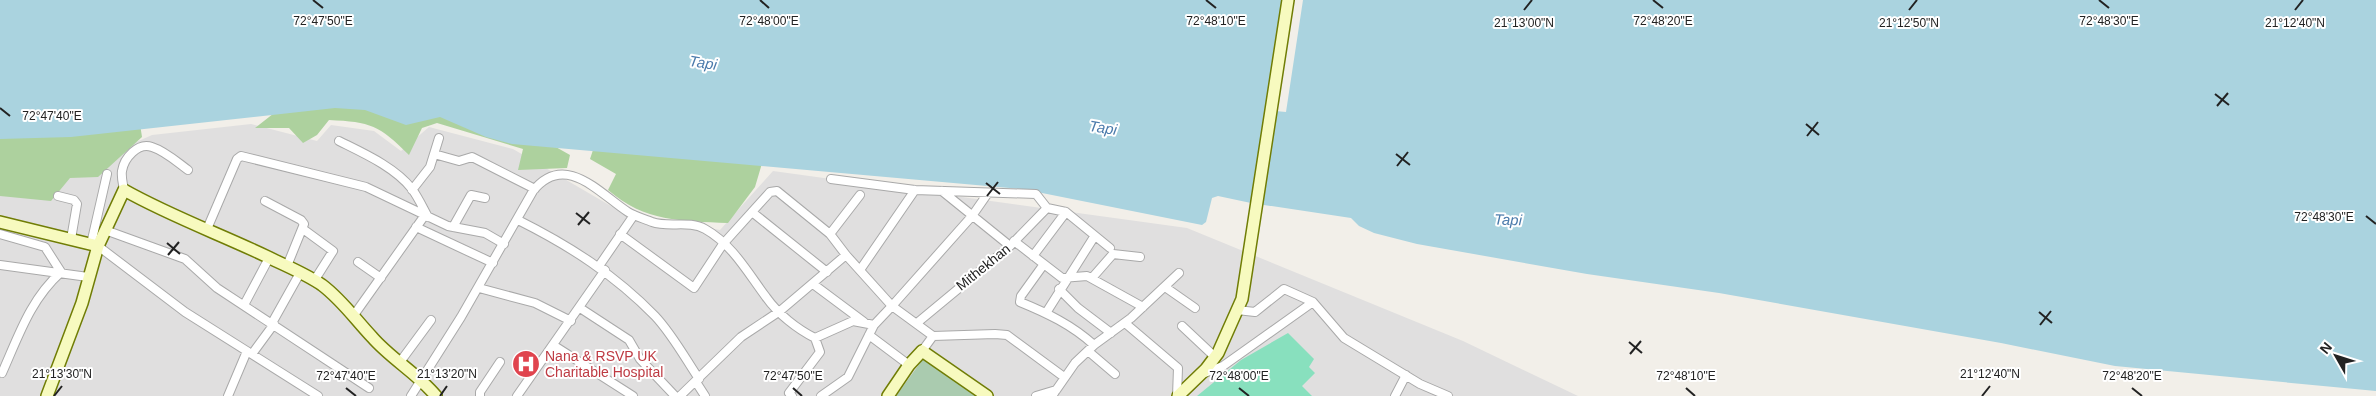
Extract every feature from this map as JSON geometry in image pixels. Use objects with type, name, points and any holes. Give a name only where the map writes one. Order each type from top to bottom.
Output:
[{"type":"street","points":[[1178,396],[1201,374],[1215,357],[1242,300],[1288,0]]},
{"type":"street","points":[[412,190],[429,169],[439,138]]},
{"type":"street","points":[[339,141],[386,168],[412,190],[426,216]]},
{"type":"street","points":[[94,245],[105,230],[124,190],[123,168],[134,150],[147,146],[157,149],[188,170]]},
{"type":"street","points":[[434,154],[459,161],[472,157],[535,189]]},
{"type":"street","points":[[207,229],[236,160],[241,156],[320,178],[366,187],[453,228],[486,234],[504,244]]},
{"type":"street","points":[[47,396],[82,303],[106,174]]},
{"type":"street","points":[[410,396],[479,288],[535,189],[546,180],[555,176],[582,178],[634,214],[665,225],[704,228],[723,244],[749,271],[767,298],[803,332],[815,338],[820,352],[789,393],[792,396]]},
{"type":"street","points":[[831,179],[915,190],[1036,194],[1047,208],[1066,212],[1110,248]]},
{"type":"street","points":[[124,190],[156,208],[207,229],[300,272],[322,285],[354,315],[372,338],[422,380],[436,396]]},
{"type":"street","points":[[860,270],[915,190]]},
{"type":"street","points":[[620,234],[692,288],[723,244],[770,192],[777,191],[830,234],[846,255],[892,306],[933,336],[1007,335],[1064,377]]},
{"type":"street","points":[[942,191],[972,216],[1033,256],[1062,278],[1082,275],[1092,278],[1143,307]]},
{"type":"street","points":[[822,396],[848,376],[874,325],[972,216],[988,192]]},
{"type":"street","points":[[453,228],[471,195],[485,198]]},
{"type":"street","points":[[830,234],[860,195]]},
{"type":"street","points":[[58,196],[74,200],[77,204],[71,239]]},
{"type":"street","points":[[265,201],[301,220],[304,224],[287,266]]},
{"type":"street","name":"Mithekhan","points":[[917,323],[1012,244],[1047,208]]},
{"type":"street","points":[[752,212],[827,272]]},
{"type":"street","points":[[1033,256],[1066,212]]},
{"type":"street","points":[[517,396],[580,308],[620,234],[634,214]]},
{"type":"street","points":[[354,315],[426,216]]},
{"type":"street","points":[[518,220],[548,235],[602,268],[656,318],[698,380],[705,396]]},
{"type":"street","points":[[0,222],[94,245],[184,312],[318,396]]},
{"type":"street","points":[[416,228],[493,263]]},
{"type":"street","points":[[303,229],[333,251],[314,281]]},
{"type":"street","points":[[105,230],[185,259],[217,288],[369,388]]},
{"type":"street","points":[[42,245],[45,232]]},
{"type":"street","points":[[0,234],[42,245],[48,249],[61,272]]},
{"type":"street","points":[[1046,313],[1059,289],[1070,278],[1094,236]]},
{"type":"street","points":[[1092,278],[1114,254],[1140,257]]},
{"type":"street","points":[[680,396],[741,337],[780,311],[846,255]]},
{"type":"street","points":[[244,305],[269,258]]},
{"type":"street","points":[[358,262],[381,278]]},
{"type":"street","points":[[1044,264],[1021,296],[1020,302],[1046,313],[1080,332],[1091,348],[1115,374]]},
{"type":"street","points":[[0,265],[88,277]]},
{"type":"street","points":[[2,372],[36,299],[44,288],[61,272]]},
{"type":"street","points":[[228,396],[249,352],[273,324],[300,272]]},
{"type":"street","points":[[1036,396],[1054,393],[1064,377],[1091,348],[1125,323],[1180,273]]},
{"type":"street","points":[[814,284],[864,322]]},
{"type":"street","points":[[1165,287],[1194,308]]},
{"type":"street","points":[[479,288],[536,303],[570,321]]},
{"type":"street","points":[[1059,289],[1078,308],[1111,333]]},
{"type":"street","points":[[1237,310],[1255,312],[1284,289],[1313,302],[1344,338],[1420,384],[1448,396]]},
{"type":"street","points":[[1201,374],[1223,366],[1313,302]]},
{"type":"street","points":[[580,308],[629,340],[640,359],[675,396]]},
{"type":"street","points":[[400,362],[431,320]]},
{"type":"street","points":[[815,338],[853,321],[874,325]]},
{"type":"street","points":[[1125,323],[1178,368],[1178,396]]},
{"type":"street","points":[[1182,326],[1215,357]]},
{"type":"street","points":[[869,334],[909,365]]},
{"type":"street","points":[[888,396],[909,365],[933,336]]},
{"type":"street","points":[[553,345],[632,396]]},
{"type":"street","points":[[922,351],[987,396]]},
{"type":"street","points":[[480,396],[480,392],[500,362]]},
{"type":"street","points":[[1395,396],[1406,375]]},
{"type":"shaded area","points":[[251,124],[317,141],[331,125],[374,131],[401,151],[429,127],[513,149],[623,213],[720,230],[773,171],[1187,228],[1463,341],[1578,396],[0,396],[0,174],[38,186],[152,135]]},
{"type":"green space","points":[[449,103],[524,129],[570,155],[567,168],[518,170],[523,149],[437,123],[422,128],[409,155],[382,131],[355,122],[329,120],[317,135],[303,143],[289,128],[255,128],[278,110]]},
{"type":"green space","points":[[140,124],[142,137],[98,177],[70,178],[51,201],[0,196],[0,135]]},
{"type":"green space","points":[[595,144],[763,160],[755,187],[728,223],[695,222],[650,214],[622,201],[608,190],[616,174],[590,159]]},
{"type":"green space","points":[[1288,333],[1314,359],[1309,367],[1315,373],[1302,386],[1312,396],[1197,396],[1241,360]]},
{"type":"green space","points":[[923,359],[979,396],[896,396]]},
{"type":"water","name":"Tapi","points":[[0,0],[1282,0],[1265,110],[1286,112],[1303,0],[2376,0],[2376,391],[2115,366],[2001,343],[1719,293],[1587,274],[1417,244],[1374,233],[1359,226],[1351,218],[1251,203],[1218,196],[1212,198],[1206,222],[1202,225],[1022,189],[512,144],[486,137],[440,117],[406,125],[365,110],[335,108],[71,137],[0,139]]},
{"type":"place","name":"Nana & RSVP UK Charitable Hospital","points":[[526,364]]}]
